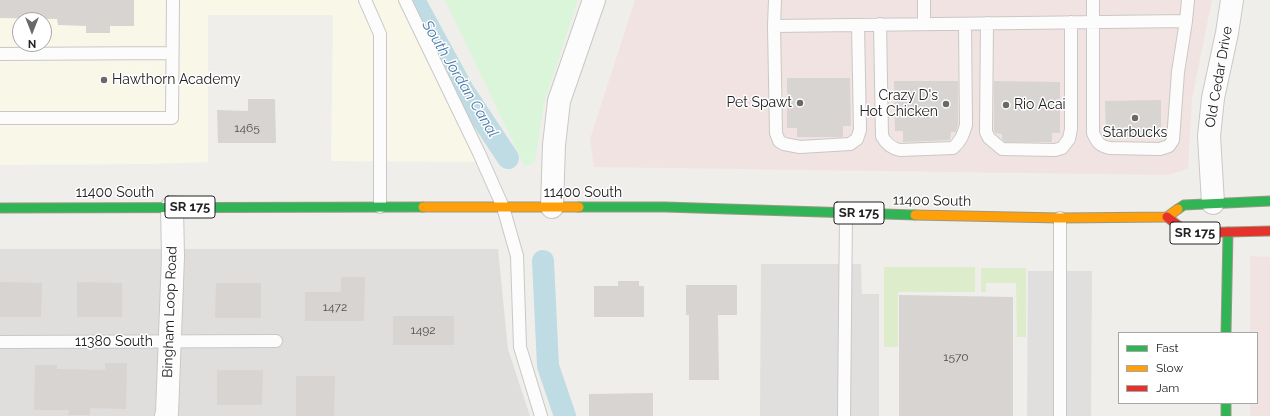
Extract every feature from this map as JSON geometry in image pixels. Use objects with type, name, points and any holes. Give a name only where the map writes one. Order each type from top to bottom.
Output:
[{"type":"main road","name":"SR 175","points":[[1270,201],[1184,205],[1167,217],[1188,233],[1270,231]]},
{"type":"main road","name":"11400 South","points":[[0,208],[665,207],[1060,218],[1167,217]]},
{"type":"main road","points":[[1226,332],[1228,232]]},
{"type":"main road","points":[[1226,404],[1226,416]]},
{"type":"street","points":[[552,207],[554,145],[559,101],[594,0]]},
{"type":"street","name":"Old Cedar Drive","points":[[1213,203],[1209,136],[1213,98],[1227,33],[1232,0]]},
{"type":"street","name":"Bingham Loop Road","points":[[166,416],[173,257],[172,207]]},
{"type":"lane","points":[[0,118],[172,118],[173,0]]},
{"type":"lane","points":[[365,0],[380,34],[380,207]]},
{"type":"lane","points":[[405,0],[479,153],[503,207],[517,256],[520,347],[541,416]]},
{"type":"lane","points":[[775,0],[776,133],[779,141],[784,144],[800,147],[850,144],[857,139],[860,130],[858,25]]},
{"type":"lane","points":[[924,0],[924,24]]},
{"type":"lane","points":[[1093,0],[1093,133],[1097,142],[1102,147],[1110,148],[1160,149],[1168,146],[1173,140],[1178,72],[1188,0]]},
{"type":"lane","points":[[774,26],[1186,21]]},
{"type":"lane","points":[[987,23],[986,132],[989,138],[1002,149],[1055,150],[1062,148],[1069,138],[1071,129],[1071,22]]},
{"type":"lane","points":[[880,24],[882,136],[885,142],[893,148],[900,150],[953,148],[959,143],[963,136],[966,125],[965,24]]},
{"type":"lane","points":[[0,54],[172,52]]},
{"type":"lane","points":[[844,416],[846,213]]},
{"type":"lane","points":[[1060,218],[1060,416]]},
{"type":"lane","name":"11380 South","points":[[0,342],[276,341]]},
{"type":"shaded area","name":"Hawthorn Academy","points":[[0,0],[404,0],[477,162],[331,161],[333,15],[208,15],[208,162],[0,165]]},
{"type":"shaded area","points":[[635,0],[1212,0],[1192,99],[1188,169],[1167,175],[594,167],[590,139]]},
{"type":"shaded area","points":[[0,249],[498,249],[508,349],[530,416],[0,416]]},
{"type":"shaded area","points":[[1250,256],[1270,257],[1270,416],[1250,416],[1250,404],[1258,404],[1258,332],[1250,332]]},
{"type":"shaded area","points":[[761,264],[861,264],[862,294],[879,294],[879,416],[760,416]]},
{"type":"shaded area","points":[[1028,271],[1092,271],[1091,416],[1027,416]]},
{"type":"green space","points":[[445,0],[578,0],[544,103],[535,162],[525,167]]},
{"type":"green space","points":[[884,267],[975,267],[975,292],[898,292],[898,347],[884,347]]},
{"type":"green space","points":[[981,268],[1026,268],[1026,337],[1017,337],[1016,283],[986,283],[986,292],[981,292]]},
{"type":"building","name":"Hawthorn Academy","points":[[0,0],[134,0],[134,26],[110,26],[110,33],[86,33],[86,26],[58,25],[57,19],[52,19],[52,12],[12,12],[12,18],[0,18]]},
{"type":"building","points":[[787,78],[850,78],[851,126],[843,126],[843,137],[797,137],[797,128],[787,128]]},
{"type":"building","points":[[894,81],[958,81],[958,124],[956,132],[951,132],[950,140],[903,142],[903,131],[895,131]]},
{"type":"building","points":[[994,81],[1060,82],[1060,133],[1052,133],[1052,142],[1005,142],[1002,139],[1002,134],[995,133]]},
{"type":"building","points":[[248,99],[275,99],[276,143],[218,143],[217,110],[248,111]]},
{"type":"building","points":[[1161,100],[1161,135],[1106,136],[1105,101]]},
{"type":"building","points":[[341,277],[365,277],[364,321],[305,321],[305,292],[341,292]]},
{"type":"building","points":[[618,281],[639,281],[639,286],[644,286],[644,317],[594,317],[594,286],[618,286]]},
{"type":"building","points":[[0,282],[42,283],[41,317],[0,317]]},
{"type":"building","points":[[77,282],[122,283],[122,317],[77,317]]},
{"type":"building","points":[[216,283],[261,283],[261,318],[215,318]]},
{"type":"building","points":[[686,285],[737,285],[737,315],[718,315],[719,380],[689,380],[689,315],[686,315]]},
{"type":"building","points":[[899,295],[1013,297],[1013,416],[899,416]]},
{"type":"building","points":[[393,316],[454,316],[454,345],[393,345]]},
{"type":"building","points":[[105,363],[127,363],[126,409],[90,408],[90,415],[68,415],[69,410],[34,410],[35,365],[57,365],[57,369],[105,370]]},
{"type":"building","points":[[217,370],[263,370],[262,405],[217,405]]},
{"type":"building","points":[[296,376],[335,376],[334,416],[296,416]]},
{"type":"building","points":[[653,393],[653,416],[589,416],[589,394]]},
{"type":"waterway","name":"South Jordan Canal","points":[[414,0],[463,90],[508,158]]},
{"type":"waterway","name":"South Jordan Canal","points":[[543,261],[548,366],[565,416]]},
{"type":"traffic: fast","points":[[1178,209],[1184,205],[1270,201]]},
{"type":"traffic: fast","points":[[0,208],[423,207]]},
{"type":"traffic: fast","points":[[579,207],[665,207],[915,215]]},
{"type":"traffic: fast","points":[[1226,332],[1228,232]]},
{"type":"traffic: fast","points":[[1226,404],[1226,416]]},
{"type":"traffic: slow","points":[[423,207],[579,207]]},
{"type":"traffic: slow","points":[[915,215],[1060,218],[1167,217],[1178,209]]},
{"type":"traffic: jam","points":[[1167,217],[1188,233],[1270,231]]},
{"type":"place","name":"Hawthorn Academy","points":[[104,80]]},
{"type":"place","name":"Pet Spawt","points":[[800,103]]},
{"type":"place","name":"Crazy D's Hot Chicken","points":[[946,104]]},
{"type":"place","name":"Rio Acai","points":[[1006,105]]},
{"type":"place","name":"Starbucks","points":[[1135,118]]}]
